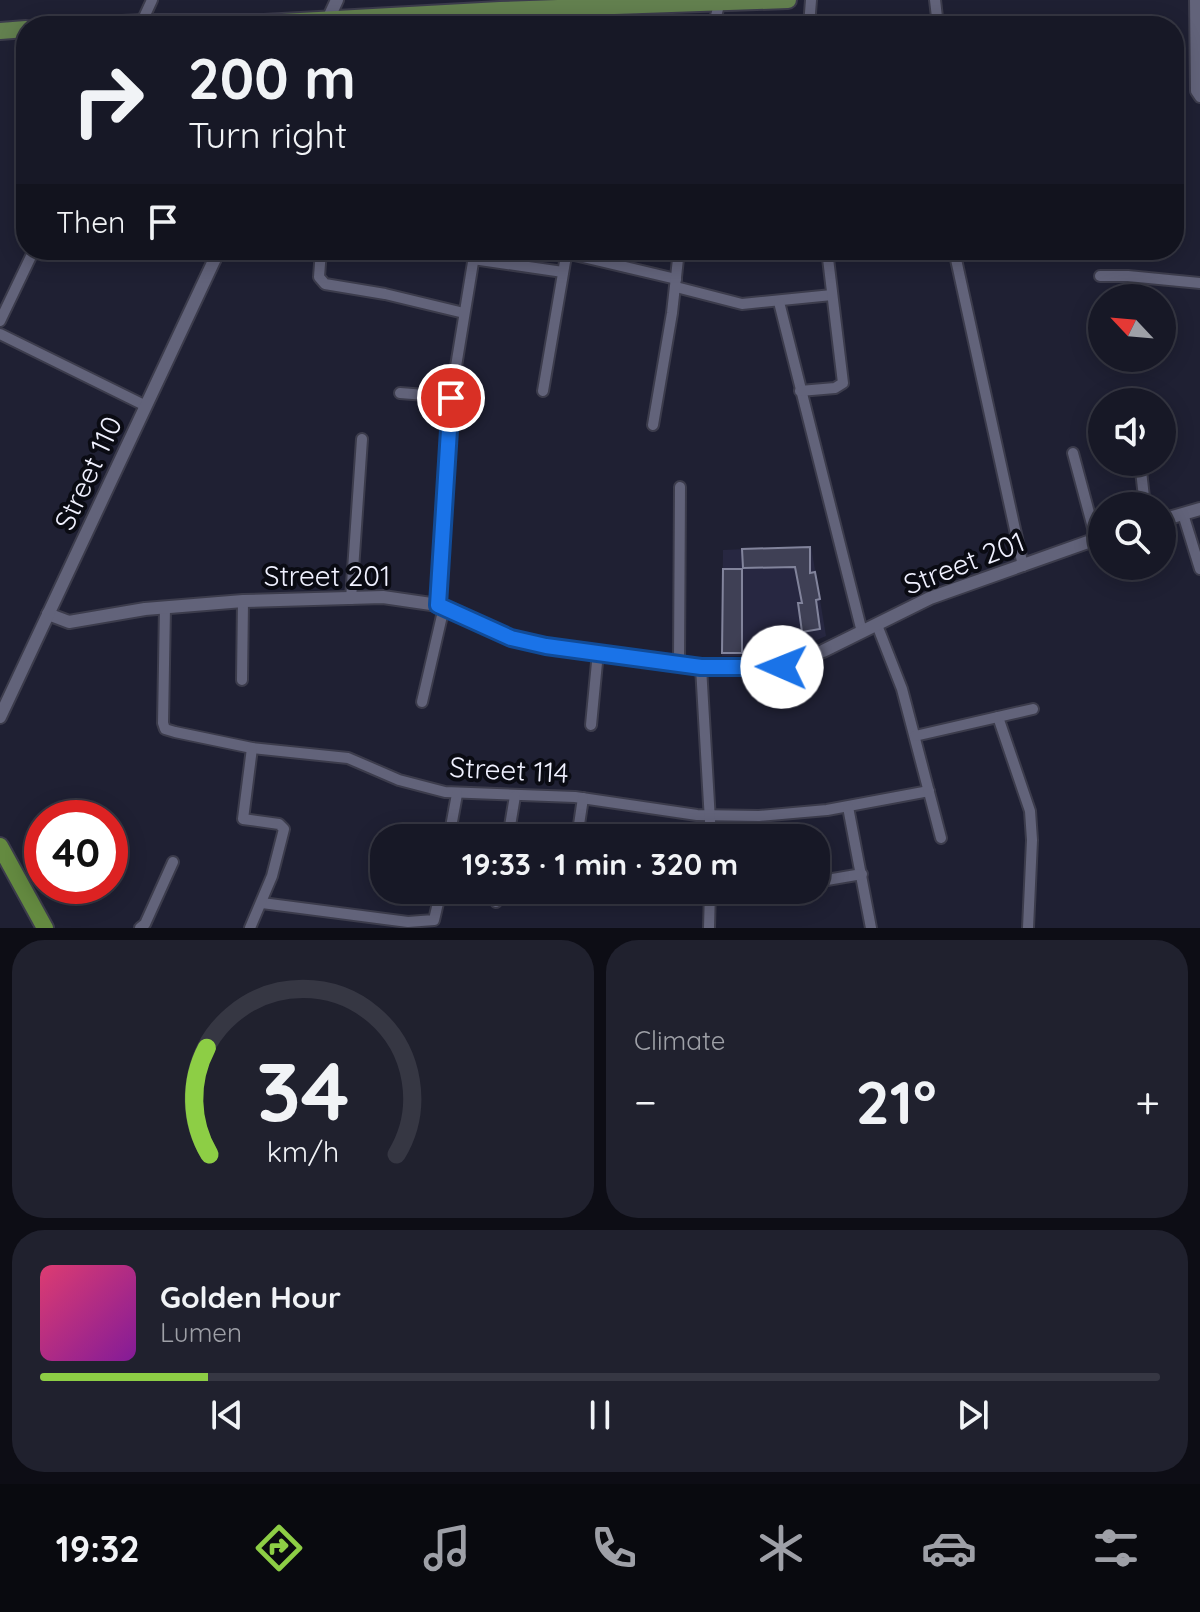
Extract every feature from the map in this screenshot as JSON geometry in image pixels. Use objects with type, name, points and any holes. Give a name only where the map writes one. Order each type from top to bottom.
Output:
[{"type":"highway","points":[[0,846],[45,928]]},
{"type":"main road","points":[[527,16],[788,0]]},
{"type":"street","points":[[1195,0],[1196,91],[1200,97]]},
{"type":"street","points":[[716,16],[720,2]]},
{"type":"street","points":[[0,321],[29,260]]},
{"type":"street","name":"Street 110","points":[[0,717],[214,260]]},
{"type":"street","points":[[320,260],[319,277],[325,284],[464,313]]},
{"type":"street","points":[[422,702],[441,606],[451,397],[473,260]]},
{"type":"street","points":[[504,260],[563,272]]},
{"type":"street","points":[[543,391],[565,260]]},
{"type":"street","points":[[595,260],[742,304],[832,295]]},
{"type":"street","points":[[653,425],[678,260]]},
{"type":"street","points":[[800,391],[835,388],[843,383],[828,260]]},
{"type":"street","points":[[956,260],[1023,566]]},
{"type":"street","points":[[1100,276],[1200,283]]},
{"type":"street","points":[[779,302],[862,632]]},
{"type":"street","points":[[0,334],[146,406]]},
{"type":"street","points":[[400,393],[451,397]]},
{"type":"street","points":[[351,599],[362,439]]},
{"type":"street","points":[[1073,453],[1088,502]]},
{"type":"street","points":[[679,663],[680,487]]},
{"type":"street","points":[[1176,516],[1200,509]]},
{"type":"street","points":[[1183,514],[1200,569]]},
{"type":"street","name":"Street 201","points":[[48,614],[69,622],[165,607],[243,601],[383,597],[441,606],[511,638],[701,667],[782,667],[930,598],[1088,542]]},
{"type":"street","points":[[242,680],[243,601]]},
{"type":"street","name":"Street 114","points":[[165,607],[165,729],[252,748],[348,758],[399,780],[457,794],[583,798],[710,815],[790,814],[848,807],[929,791]]},
{"type":"street","points":[[877,625],[902,689],[941,838]]},
{"type":"street","points":[[591,725],[598,652]]},
{"type":"street","points":[[701,667],[710,824]]},
{"type":"street","points":[[915,736],[1033,709]]},
{"type":"street","points":[[998,717],[1030,811],[1032,840],[1028,928]]},
{"type":"street","points":[[250,928],[262,903],[283,841],[284,829],[279,824],[243,819],[252,748]]},
{"type":"street","points":[[452,824],[457,794]]},
{"type":"street","points":[[510,824],[515,796]]},
{"type":"street","points":[[579,824],[583,798]]},
{"type":"street","points":[[848,807],[871,928]]},
{"type":"street","points":[[140,928],[145,924],[173,862]]},
{"type":"street","points":[[830,879],[862,874]]},
{"type":"street","points":[[262,903],[407,925],[434,920],[438,904]]},
{"type":"street","points":[[709,928],[710,904]]},
{"type":"shaded area","points":[[811,546],[826,636],[781,656],[722,656],[723,550]]},
{"type":"building","points":[[810,547],[810,573],[815,572],[820,599],[816,600],[820,629],[802,632],[798,603],[802,603],[795,567],[743,568],[742,549]]},
{"type":"building","points":[[723,569],[742,569],[742,653],[722,653]]},
{"type":"route","points":[[451,398],[438,605],[511,638],[546,646],[701,667],[782,667]]}]
